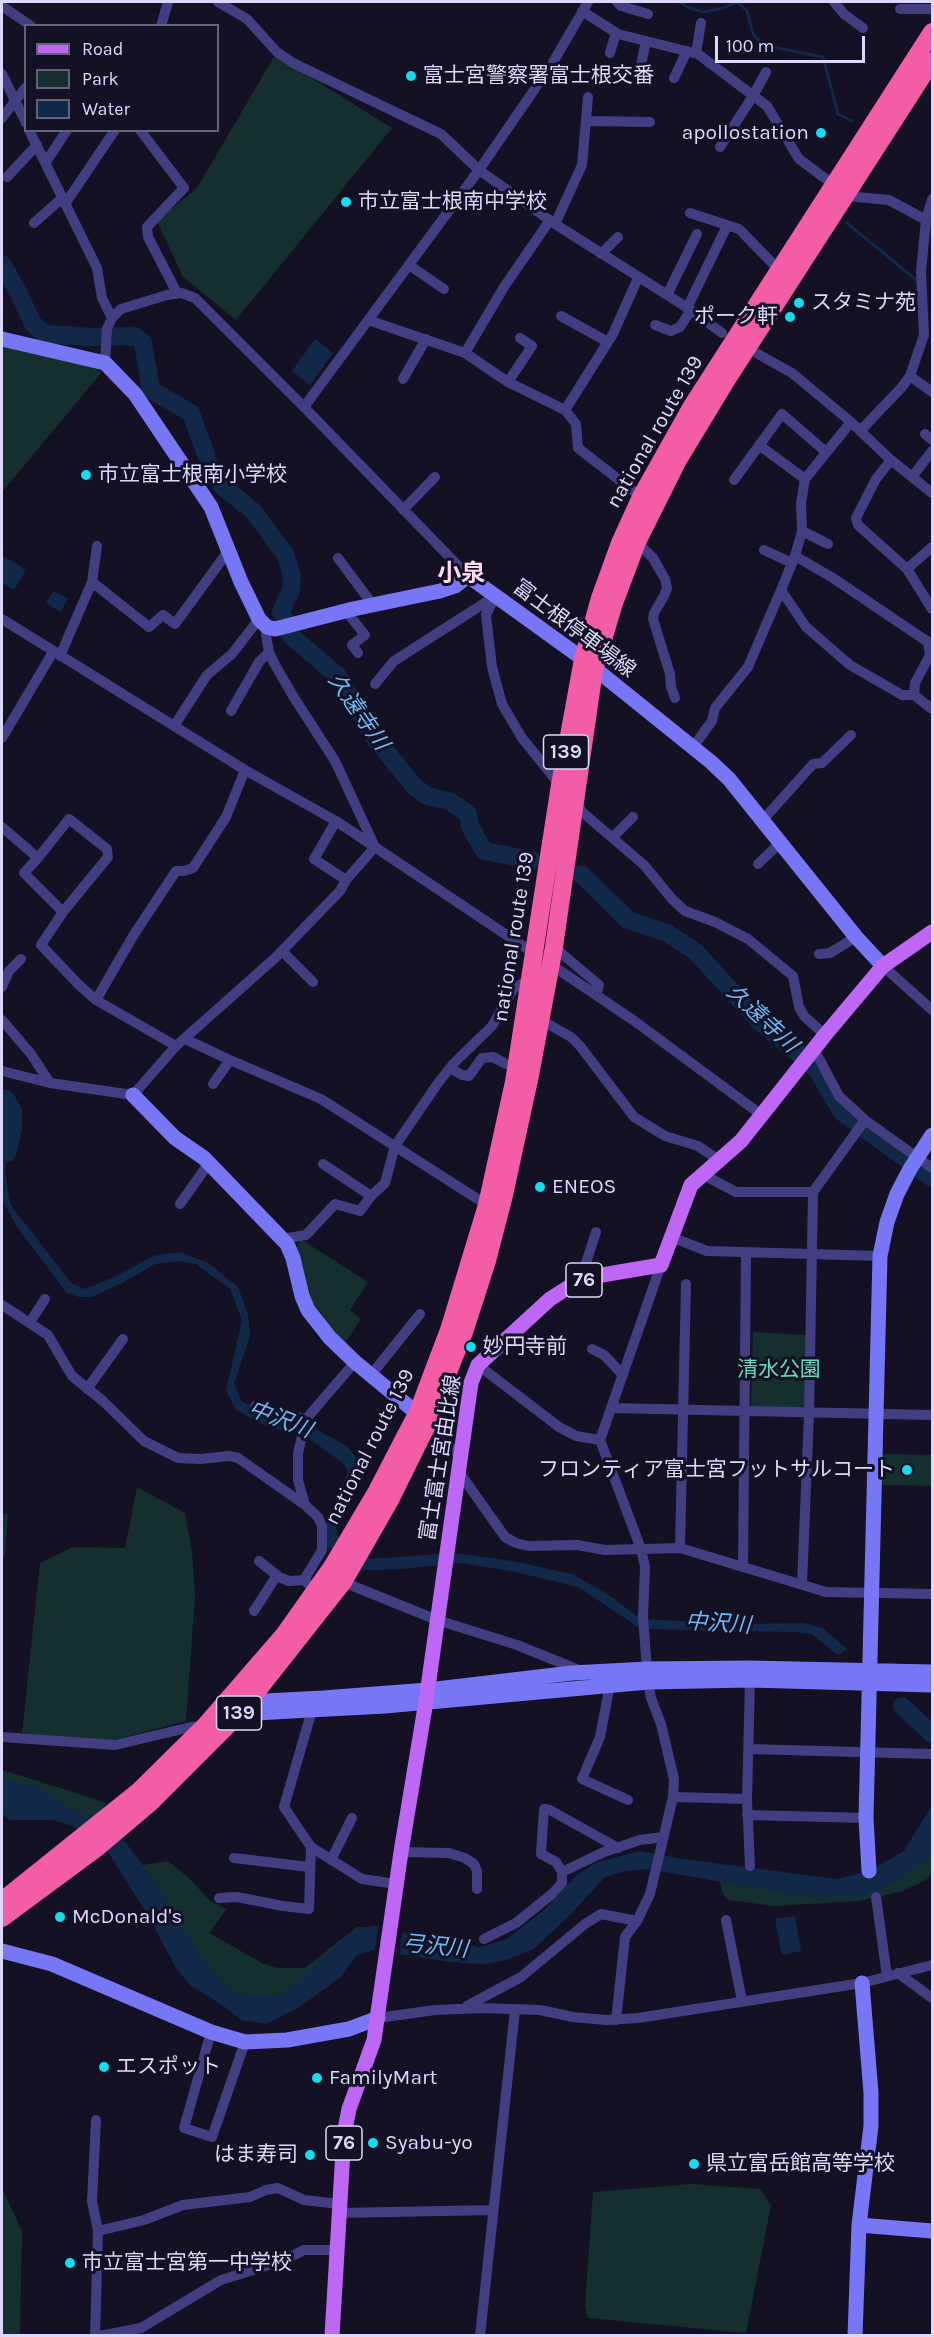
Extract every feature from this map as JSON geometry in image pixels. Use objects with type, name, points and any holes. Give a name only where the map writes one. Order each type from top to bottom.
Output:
[{"type":"highway","name":"national route 139","points":[[589,664],[637,542],[678,460],[933,32]]},
{"type":"highway","name":"national route 139","points":[[423,1417],[487,1205],[514,1082],[531,979],[530,947],[567,789],[600,598],[620,543],[640,497],[686,415],[779,270],[933,61]]},
{"type":"highway","name":"national route 139","points":[[110,1827],[150,1803],[297,1642],[340,1575],[359,1538],[390,1500],[423,1417],[464,1332],[487,1261],[521,1119],[554,947],[567,789]]},
{"type":"highway","name":"national route 139","points":[[110,1827],[139,1791],[205,1726],[240,1702],[284,1635],[310,1585],[340,1575]]},
{"type":"highway","name":"139","points":[[2,1918],[110,1827]]},
{"type":"highway","name":"139","points":[[2,1901],[91,1842]]},
{"type":"main road","points":[[661,1265],[691,1185],[732,1151],[763,1116],[808,1056],[883,966],[933,932]]},
{"type":"main road","name":"富士富士宮由比線","points":[[378,2018],[396,1884],[427,1696],[471,1383],[478,1365],[550,1299],[585,1279],[661,1265]]},
{"type":"main road","name":"76","points":[[332,2336],[346,2123],[374,2040],[378,2018]]},
{"type":"street","points":[[162,24],[168,2]]},
{"type":"street","points":[[218,2],[247,19],[277,52],[293,63],[441,135],[479,170],[600,254],[689,309],[722,333]]},
{"type":"street","points":[[617,2],[621,6],[648,14]]},
{"type":"street","points":[[834,2],[844,14],[863,28]]},
{"type":"street","points":[[2,6],[27,24]]},
{"type":"street","points":[[304,406],[479,170],[552,64],[585,6],[616,33],[691,52],[767,106],[799,159],[840,190],[889,200],[926,220]]},
{"type":"street","points":[[900,9],[933,9]]},
{"type":"street","points":[[674,78],[691,52],[701,22]]},
{"type":"street","points":[[610,53],[616,33]]},
{"type":"street","points":[[641,65],[646,41]]},
{"type":"street","points":[[720,147],[766,72]]},
{"type":"street","points":[[2,77],[24,119]]},
{"type":"street","points":[[2,118],[24,90]]},
{"type":"street","points":[[465,353],[504,287],[553,222],[582,165],[588,97]]},
{"type":"street","points":[[586,121],[650,122]]},
{"type":"street","points":[[30,132],[97,268],[102,298],[112,318]]},
{"type":"street","points":[[46,162],[66,132]]},
{"type":"street","points":[[34,223],[63,201],[114,132]]},
{"type":"street","points":[[142,132],[184,188],[147,228],[148,237],[177,293]]},
{"type":"street","points":[[7,177],[37,145]]},
{"type":"street","points":[[860,431],[910,376],[924,334],[921,272],[928,247],[926,220],[933,199]]},
{"type":"street","points":[[690,213],[739,229],[779,270]]},
{"type":"street","points":[[655,325],[671,331],[680,327],[727,226]]},
{"type":"street","points":[[667,295],[697,234]]},
{"type":"street","points":[[600,254],[618,237]]},
{"type":"street","points":[[409,265],[444,289]]},
{"type":"street","points":[[565,410],[608,342],[638,278]]},
{"type":"street","points":[[105,358],[107,329],[112,318],[121,309],[177,293],[195,298],[304,406],[468,576],[455,586],[440,591],[310,621],[267,625],[207,675],[174,726]]},
{"type":"street","points":[[561,316],[608,342]]},
{"type":"street","points":[[368,320],[465,353],[508,382],[565,410],[576,424],[578,448],[640,497]]},
{"type":"street","points":[[508,382],[532,346],[520,338]]},
{"type":"street","points":[[2,339],[105,358],[135,394],[211,507],[229,550],[267,625],[269,652],[292,696],[335,761],[375,847]]},
{"type":"street","points":[[403,379],[426,339]]},
{"type":"street","points":[[758,354],[792,373],[851,422],[891,460],[933,493]]},
{"type":"street","points":[[910,376],[933,392]]},
{"type":"street","points":[[734,480],[782,414],[826,452]]},
{"type":"street","points":[[693,747],[712,721],[715,708],[748,667],[794,560],[802,531],[801,502],[805,479],[851,422]]},
{"type":"street","points":[[759,445],[805,479]]},
{"type":"street","points":[[912,477],[933,452]]},
{"type":"street","points":[[891,460],[876,479],[856,518],[858,525],[907,569],[933,609]]},
{"type":"street","points":[[403,510],[435,477]]},
{"type":"street","points":[[802,531],[828,544]]},
{"type":"street","points":[[637,542],[653,558],[665,579],[664,596],[653,619],[675,698]]},
{"type":"street","points":[[2,738],[56,654],[92,582],[97,546]]},
{"type":"street","points":[[907,569],[933,547]]},
{"type":"street","points":[[92,582],[148,627],[163,615],[175,624],[229,550]]},
{"type":"street","points":[[764,550],[794,560],[833,578],[928,642],[930,655],[915,683],[914,695]]},
{"type":"street","points":[[338,558],[373,605]]},
{"type":"street","name":"富士根停車場線","points":[[468,576],[589,664],[693,747],[729,779],[856,937],[883,966]]},
{"type":"street","points":[[781,590],[806,627],[849,665],[902,695],[914,695],[933,709]]},
{"type":"street","points":[[375,684],[394,661],[495,596]]},
{"type":"street","points":[[495,596],[486,615],[492,667],[502,704],[522,738],[567,789],[581,811],[644,865],[685,911],[715,922],[748,939],[793,976],[799,1007],[804,1016],[825,1035]]},
{"type":"street","points":[[346,611],[365,635],[352,645],[358,653]]},
{"type":"street","points":[[2,619],[245,770],[336,821],[530,947]]},
{"type":"street","points":[[231,711],[259,662],[269,652]]},
{"type":"street","points":[[762,821],[813,764],[822,763],[851,735]]},
{"type":"street","points":[[96,1000],[133,936],[176,871],[193,868],[226,818],[245,770]]},
{"type":"street","points":[[614,837],[633,817]]},
{"type":"street","points":[[63,912],[24,873],[69,819],[108,849],[108,856],[63,912],[41,945],[96,1000],[176,1046]]},
{"type":"street","points":[[336,821],[314,859],[346,880]]},
{"type":"street","points":[[2,827],[38,858]]},
{"type":"street","points":[[758,864],[780,843]]},
{"type":"street","points":[[133,1095],[176,1046],[282,951],[340,891],[346,880],[375,847]]},
{"type":"street","points":[[474,912],[482,911],[530,947]]},
{"type":"street","points":[[819,954],[830,953],[856,937]]},
{"type":"street","points":[[554,947],[599,984],[596,995]]},
{"type":"street","points":[[282,951],[313,982]]},
{"type":"street","points":[[2,987],[9,971],[21,959]]},
{"type":"street","points":[[883,966],[933,1010]]},
{"type":"street","points":[[559,970],[763,1116]]},
{"type":"street","points":[[282,1239],[306,1235],[335,1204],[360,1211],[385,1183],[395,1146],[450,1068],[492,1026],[514,988],[531,979]]},
{"type":"street","points":[[539,1019],[571,1037],[580,1046],[634,1117],[665,1136],[698,1146],[719,1160]]},
{"type":"street","points":[[2,1020],[31,1054],[50,1083]]},
{"type":"street","points":[[185,1039],[321,1099],[487,1205]]},
{"type":"street","points":[[808,1056],[862,1125],[914,1162],[933,1168]]},
{"type":"street","points":[[450,1068],[469,1076],[482,1058],[493,1057],[506,1064]]},
{"type":"street","points":[[213,1084],[230,1060]]},
{"type":"street","points":[[2,1071],[50,1083],[133,1095],[169,1133],[208,1163],[282,1239],[293,1257],[302,1296],[308,1310],[330,1338],[355,1362],[423,1417],[460,1465],[505,1537],[528,1546],[577,1545],[605,1550],[680,1548],[826,1592],[933,1594]]},
{"type":"street","points":[[802,1584],[813,1192],[862,1125]]},
{"type":"street","points":[[869,1870],[866,1818],[867,1752],[880,1256],[887,1222],[914,1162],[933,1135]]},
{"type":"street","points":[[180,1204],[208,1163]]},
{"type":"street","points":[[323,1164],[371,1196]]},
{"type":"street","points":[[702,1174],[736,1192],[813,1192]]},
{"type":"street","points":[[585,1279],[584,1269],[596,1232]]},
{"type":"street","points":[[671,1238],[707,1251],[880,1256]]},
{"type":"street","points":[[743,1567],[746,1253]]},
{"type":"street","points":[[616,2020],[625,1937],[637,1921],[655,1879],[659,1851],[673,1797],[674,1779],[661,1725],[651,1698],[644,1635],[645,1568],[641,1549],[600,1440],[661,1265]]},
{"type":"street","points":[[680,1548],[686,1284]]},
{"type":"street","points":[[30,1322],[45,1299]]},
{"type":"street","points":[[2,1305],[48,1335],[72,1376],[144,1441],[178,1458],[200,1459],[229,1456],[238,1458],[305,1505],[318,1517],[322,1526],[322,1550],[310,1585],[289,1581],[277,1575],[259,1560]]},
{"type":"street","points":[[371,1375],[420,1314]]},
{"type":"street","points":[[87,1389],[123,1339]]},
{"type":"street","points":[[592,1349],[604,1355],[623,1375]]},
{"type":"street","points":[[305,1505],[298,1480],[297,1466],[306,1419],[355,1362]]},
{"type":"street","points":[[478,1365],[559,1427],[576,1436],[600,1440]]},
{"type":"street","points":[[255,1406],[306,1419]]},
{"type":"street","points":[[611,1408],[933,1415]]},
{"type":"street","points":[[254,1611],[277,1575]]},
{"type":"street","points":[[340,1575],[437,1620],[517,1645],[587,1673]]},
{"type":"street","points":[[240,1702],[427,1696],[610,1684],[648,1675],[749,1668],[869,1677],[933,1685]]},
{"type":"street","points":[[240,1702],[312,1710],[587,1673],[750,1680],[869,1677],[933,1672]]},
{"type":"street","points":[[750,1680],[747,1799],[750,1866]]},
{"type":"street","points":[[610,1684],[600,1737],[582,1779],[628,1800]]},
{"type":"street","points":[[312,1710],[284,1807],[311,1847],[362,1879],[396,1884]]},
{"type":"street","points":[[2,1737],[115,1745],[191,1727],[205,1726]]},
{"type":"street","points":[[749,1749],[933,1754]]},
{"type":"street","points":[[673,1797],[747,1799]]},
{"type":"street","points":[[484,1939],[516,1923],[562,1883],[562,1872],[556,1862],[541,1854],[544,1809],[550,1809],[618,1848]]},
{"type":"street","points":[[747,1815],[866,1818]]},
{"type":"street","points":[[331,1860],[352,1818]]},
{"type":"street","points":[[562,1872],[640,1840],[663,1837]]},
{"type":"street","points":[[219,1899],[237,1897],[309,1909],[311,1847]]},
{"type":"street","points":[[401,1852],[449,1853],[465,1858],[474,1864],[477,1871],[477,1889]]},
{"type":"street","points":[[234,1858],[309,1867]]},
{"type":"street","points":[[876,1897],[893,1975],[933,1998]]},
{"type":"street","points":[[464,2008],[521,1977],[585,1924],[601,1914],[637,1921]]},
{"type":"street","points":[[726,1920],[742,2001]]},
{"type":"street","points":[[2,1951],[52,1964],[211,2032],[245,2042],[287,2040],[348,2029],[378,2018],[464,2008],[540,2010],[573,2017],[616,2020],[638,2018],[862,1983],[933,1965]]},
{"type":"street","points":[[855,2336],[859,2225],[870,2126],[871,2093],[862,1983]]},
{"type":"street","points":[[480,2336],[515,2010]]},
{"type":"street","points":[[211,2032],[184,2128],[212,2137],[245,2042]]},
{"type":"street","points":[[95,2336],[98,2231],[92,2201],[96,2120]]},
{"type":"street","points":[[98,2231],[144,2220],[183,2205],[250,2198],[266,2190],[278,2188],[304,2200],[339,2208],[493,2210]]},
{"type":"street","points":[[859,2225],[933,2231]]},
{"type":"street","points":[[100,2336],[141,2328],[220,2280],[291,2258],[304,2250],[337,2250]]},
{"type":"green space","points":[[275,55],[392,128],[236,320],[183,277],[157,221],[197,188]]},
{"type":"green space","points":[[2,345],[79,361],[102,372],[2,492]]},
{"type":"green space","points":[[302,1240],[368,1282],[350,1310],[361,1319],[344,1345],[307,1294],[297,1244]]},
{"type":"green space","name":"清水公園","points":[[753,1332],[806,1335],[805,1405],[801,1409],[751,1407]]},
{"type":"green space","name":"フロンティア富士宮フットサルコート","points":[[881,1454],[932,1455],[932,1486],[881,1485]]},
{"type":"green space","points":[[137,1487],[185,1513],[192,1552],[195,1596],[186,1721],[99,1744],[22,1733],[40,1563],[73,1547],[125,1548]]},
{"type":"green space","points":[[2,1514],[8,1514],[5,1557],[2,1557]]},
{"type":"green space","points":[[2,1770],[107,1803],[87,1827],[2,1807]]},
{"type":"green space","points":[[932,1843],[932,1874],[926,1880],[900,1892],[858,1901],[775,1906],[728,1900],[722,1893],[720,1880],[850,1889]]},
{"type":"green space","points":[[168,1861],[189,1878],[210,1901],[227,1909],[209,1933],[262,1963],[277,1968],[305,1968],[357,1927],[372,1927],[294,1988],[269,1999],[234,1994],[206,1967],[141,1882],[143,1865]]},
{"type":"green space","points":[[691,2184],[760,2189],[771,2205],[746,2333],[588,2318],[585,2307],[593,2192]]},
{"type":"green space","points":[[2,2188],[22,2231],[20,2335],[2,2335]]},
{"type":"water","points":[[315,339],[333,353],[310,385],[292,371]]},
{"type":"water","points":[[2,555],[26,570],[14,590],[2,583]]},
{"type":"water","points":[[53,591],[68,598],[61,612],[46,603]]},
{"type":"water","points":[[2,1095],[10,1105],[12,1131],[5,1170],[10,1204],[72,1284],[85,1289],[115,1277],[153,1256],[180,1252],[208,1263],[238,1287],[248,1314],[250,1336],[234,1384],[242,1402],[308,1425],[347,1446],[360,1462],[363,1475],[336,1526],[338,1537],[371,1559],[454,1553],[512,1561],[572,1574],[606,1593],[641,1619],[745,1624],[804,1623],[823,1628],[847,1649],[838,1655],[811,1634],[794,1632],[641,1629],[578,1587],[511,1571],[460,1563],[403,1569],[361,1570],[326,1546],[327,1521],[348,1472],[344,1464],[306,1436],[265,1426],[236,1410],[226,1391],[242,1320],[230,1289],[196,1264],[178,1261],[155,1264],[92,1297],[79,1297],[67,1293],[19,1230],[2,1200]]},
{"type":"water","points":[[2,1785],[90,1816],[126,1843],[168,1899],[198,1954],[222,1982],[239,1995],[279,1995],[300,1980],[349,1934],[368,1927],[381,1925],[404,1933],[479,1947],[505,1940],[543,1911],[577,1875],[597,1862],[640,1851],[683,1859],[837,1879],[869,1871],[904,1851],[932,1805],[932,1850],[928,1859],[893,1884],[859,1897],[800,1896],[649,1869],[625,1871],[605,1877],[534,1949],[507,1960],[484,1964],[450,1962],[373,1950],[356,1956],[341,1977],[301,2006],[267,2024],[241,2020],[221,2004],[190,1985],[176,1968],[149,1917],[107,1850],[73,1826],[52,1820],[10,1820],[2,1814]]},
{"type":"water","points":[[795,1916],[801,1951],[782,1955],[775,1919]]},
{"type":"pier","points":[[379,1922],[403,1930],[399,1957],[374,1953]]},
{"type":"waterway","points":[[680,2],[703,12],[724,8],[737,2],[747,11],[753,34],[762,45],[823,57],[838,114],[852,121]]},
{"type":"waterway","points":[[847,223],[915,279]]},
{"type":"waterway","name":"久遠寺川","points":[[2,264],[33,324],[45,334],[90,337],[135,336],[143,343],[151,390],[191,413],[209,463],[222,486],[253,511],[285,554],[292,575],[291,590],[281,611],[291,636],[338,676],[374,737],[414,786],[427,796],[449,801],[468,814],[470,826],[484,851],[532,860]]},
{"type":"waterway","name":"久遠寺川","points":[[581,874],[628,920],[667,933],[696,952],[759,1021],[815,1067],[842,1112],[932,1178]]},
{"type":"waterway","name":"中沢川","points":[[2,1098],[6,1099],[13,1111],[13,1128],[7,1153]]},
{"type":"waterway","name":"中沢川","points":[[902,1706],[932,1734]]},
{"type":"waterway","name":"弓沢川","points":[[2,1788],[32,1795],[53,1807]]},
{"type":"place","name":"富士宮警察署富士根交番","points":[[411,76]]},
{"type":"place","name":"apollostation","points":[[821,133]]},
{"type":"place","name":"市立富士根南中学校","points":[[346,202]]},
{"type":"place","name":"スタミナ苑","points":[[799,303]]},
{"type":"place","name":"ポーク軒","points":[[790,317]]},
{"type":"place","name":"市立富士根南小学校","points":[[86,475]]},
{"type":"place","name":"ENEOS","points":[[540,1187]]},
{"type":"place","name":"妙円寺前","points":[[471,1347]]},
{"type":"place","name":"フロンティア富士宮フットサルコート","points":[[907,1470]]},
{"type":"place","name":"McDonald's","points":[[60,1917]]},
{"type":"place","name":"エスポット","points":[[104,2067]]},
{"type":"place","name":"FamilyMart","points":[[317,2078]]},
{"type":"place","name":"Syabu-yo","points":[[373,2143]]},
{"type":"place","name":"はま寿司","points":[[310,2155]]},
{"type":"place","name":"県立富岳館高等学校","points":[[694,2164]]},
{"type":"place","name":"市立富士宮第一中学校","points":[[70,2263]]},
{"type":"district","name":"小泉","points":[[461,574]]}]
